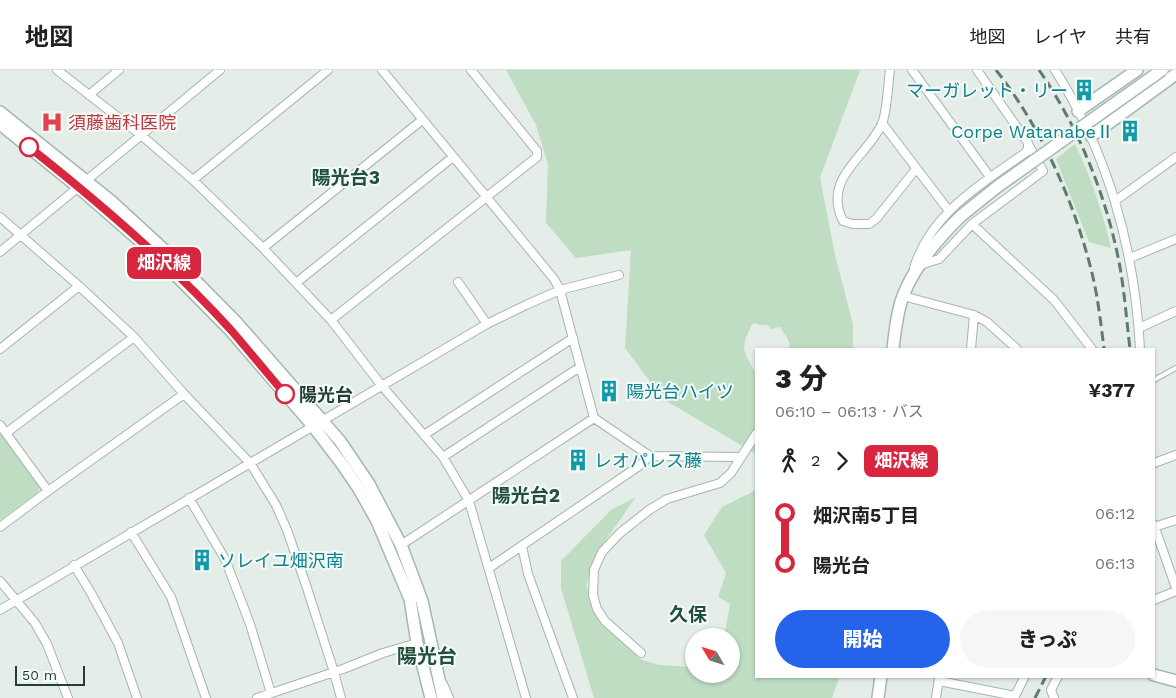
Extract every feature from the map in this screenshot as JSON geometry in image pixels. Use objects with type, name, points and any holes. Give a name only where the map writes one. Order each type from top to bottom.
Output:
[{"type":"street","points":[[57,70],[141,135],[193,180],[263,248],[330,320],[382,386],[442,457],[469,501],[526,698]]},
{"type":"street","points":[[89,95],[119,70]]},
{"type":"street","points":[[0,252],[220,70]]},
{"type":"street","points":[[193,180],[328,70]]},
{"type":"street","points":[[382,70],[554,279],[560,290],[594,418],[650,456],[741,457]]},
{"type":"street","points":[[330,320],[485,197],[535,160],[538,154],[537,151],[471,70]]},
{"type":"street","points":[[890,70],[882,123],[840,182],[838,197],[844,221],[853,224],[869,224],[876,219],[916,169]]},
{"type":"street","points":[[912,70],[990,177]]},
{"type":"street","points":[[920,265],[939,259],[972,224],[1043,171],[1028,143],[977,70]]},
{"type":"street","points":[[1055,70],[1091,136],[1106,172],[1115,201],[1130,258],[1140,348]]},
{"type":"street","points":[[1078,111],[1137,70]]},
{"type":"street","points":[[893,348],[903,296],[910,282],[933,246],[962,215],[1162,70]]},
{"type":"street","points":[[1091,136],[1176,74]]},
{"type":"street","points":[[0,112],[82,184]]},
{"type":"street","points":[[263,248],[422,120]]},
{"type":"street","points":[[882,123],[949,211]]},
{"type":"street","points":[[0,124],[82,184],[110,201],[204,288],[237,322],[317,423],[377,521],[410,599],[417,643],[431,698]]},
{"type":"street","points":[[910,282],[918,255],[925,240],[949,211],[990,177],[1025,153],[1028,149],[1028,143]]},
{"type":"street","points":[[1115,201],[1176,157]]},
{"type":"street","points":[[296,283],[453,158]]},
{"type":"street","points":[[0,217],[22,234],[134,337],[184,394],[250,463],[276,505],[287,530],[334,672],[340,698]]},
{"type":"street","points":[[972,224],[1054,300],[1091,348]]},
{"type":"street","points":[[1130,258],[1176,239]]},
{"type":"street","points":[[0,610],[487,324],[526,304],[560,290],[619,275]]},
{"type":"street","points":[[458,282],[487,324]]},
{"type":"street","points":[[0,349],[79,286]]},
{"type":"street","points":[[903,296],[974,315],[987,322],[1016,348]]},
{"type":"street","points":[[1139,328],[1176,311]]},
{"type":"street","points":[[971,348],[974,315]]},
{"type":"street","points":[[6,433],[134,337]]},
{"type":"street","points":[[424,435],[573,338]]},
{"type":"street","points":[[442,457],[580,367]]},
{"type":"street","points":[[0,527],[48,490],[184,394]]},
{"type":"street","points":[[401,545],[594,418]]},
{"type":"street","points":[[317,423],[340,441],[370,484],[401,545],[422,601],[443,698]]},
{"type":"street","points":[[0,425],[48,490]]},
{"type":"street","points":[[641,653],[605,620],[597,609],[594,595],[594,570],[602,552],[620,533],[649,510],[667,499],[720,483],[731,473],[755,436]]},
{"type":"street","points":[[1155,462],[1176,455]]},
{"type":"street","points":[[489,568],[650,456]]},
{"type":"street","points":[[189,498],[225,559],[250,624],[271,693]]},
{"type":"street","points":[[1155,526],[1176,520]]},
{"type":"street","points":[[1155,529],[1176,590],[1155,600]]},
{"type":"street","points":[[132,532],[171,598],[206,698]]},
{"type":"street","points":[[522,546],[528,574],[572,698]]},
{"type":"street","points":[[74,565],[92,593],[118,643],[137,698]]},
{"type":"street","points":[[0,581],[35,623],[47,644],[68,698]]},
{"type":"street","points":[[257,698],[334,672],[368,658],[417,643]]},
{"type":"street","points":[[437,671],[449,698]]},
{"type":"street","points":[[1155,675],[1176,681]]},
{"type":"street","points":[[878,698],[881,678]]},
{"type":"street","points":[[936,698],[939,679],[1015,697],[1024,678]]},
{"type":"street","points":[[1054,698],[1051,690],[1057,678]]},
{"type":"street","points":[[426,698],[428,685]]},
{"type":"lane","points":[[1155,379],[1176,368]]},
{"type":"green space","points":[[506,70],[860,70],[820,178],[835,255],[853,324],[853,348],[790,348],[789,341],[780,327],[771,329],[767,325],[752,324],[745,340],[744,349],[755,372],[755,453],[663,399],[625,348],[631,250],[576,258],[546,223],[548,164],[536,125]]},
{"type":"green space","points":[[1075,144],[1096,195],[1111,248],[1089,242],[1056,159]]},
{"type":"green space","points":[[0,431],[40,486],[38,492],[0,520]]},
{"type":"green space","points":[[755,490],[755,678],[839,678],[832,698],[594,698],[561,588],[561,561],[611,510],[636,497],[598,551],[586,585],[599,621],[642,660],[659,665],[685,666],[685,683],[740,683],[740,628],[726,628],[730,604],[718,597],[726,573],[704,535],[722,507]]},
{"type":"railway","points":[[996,70],[1028,116],[1055,167],[1066,193],[1085,246],[1092,273],[1098,301],[1104,348]]},
{"type":"railway","points":[[1039,70],[1080,141],[1101,193],[1116,246],[1130,348]]},
{"type":"railway","points":[[1035,698],[1045,678]]},
{"type":"bus line","name":"畑沢線","points":[[29,147],[121,223],[155,254],[206,304],[285,394]]},
{"type":"place","name":"マーガレット・リー","points":[[1084,90]]},
{"type":"place","name":"須藤歯科医院","points":[[52,122]]},
{"type":"place","name":"Corpe WatanabeⅡ","points":[[1130,131]]},
{"type":"place","name":"陽光台ハイツ","points":[[609,391]]},
{"type":"place","name":"陽光台","points":[[285,394]]},
{"type":"place","name":"レオパレス藤","points":[[578,460]]},
{"type":"place","name":"ソレイユ畑沢南","points":[[202,560]]},
{"type":"district","name":"陽光台3","points":[[346,177]]},
{"type":"district","name":"陽光台2","points":[[526,495]]},
{"type":"district","name":"久保","points":[[688,614]]},
{"type":"district","name":"陽光台","points":[[427,656]]}]
